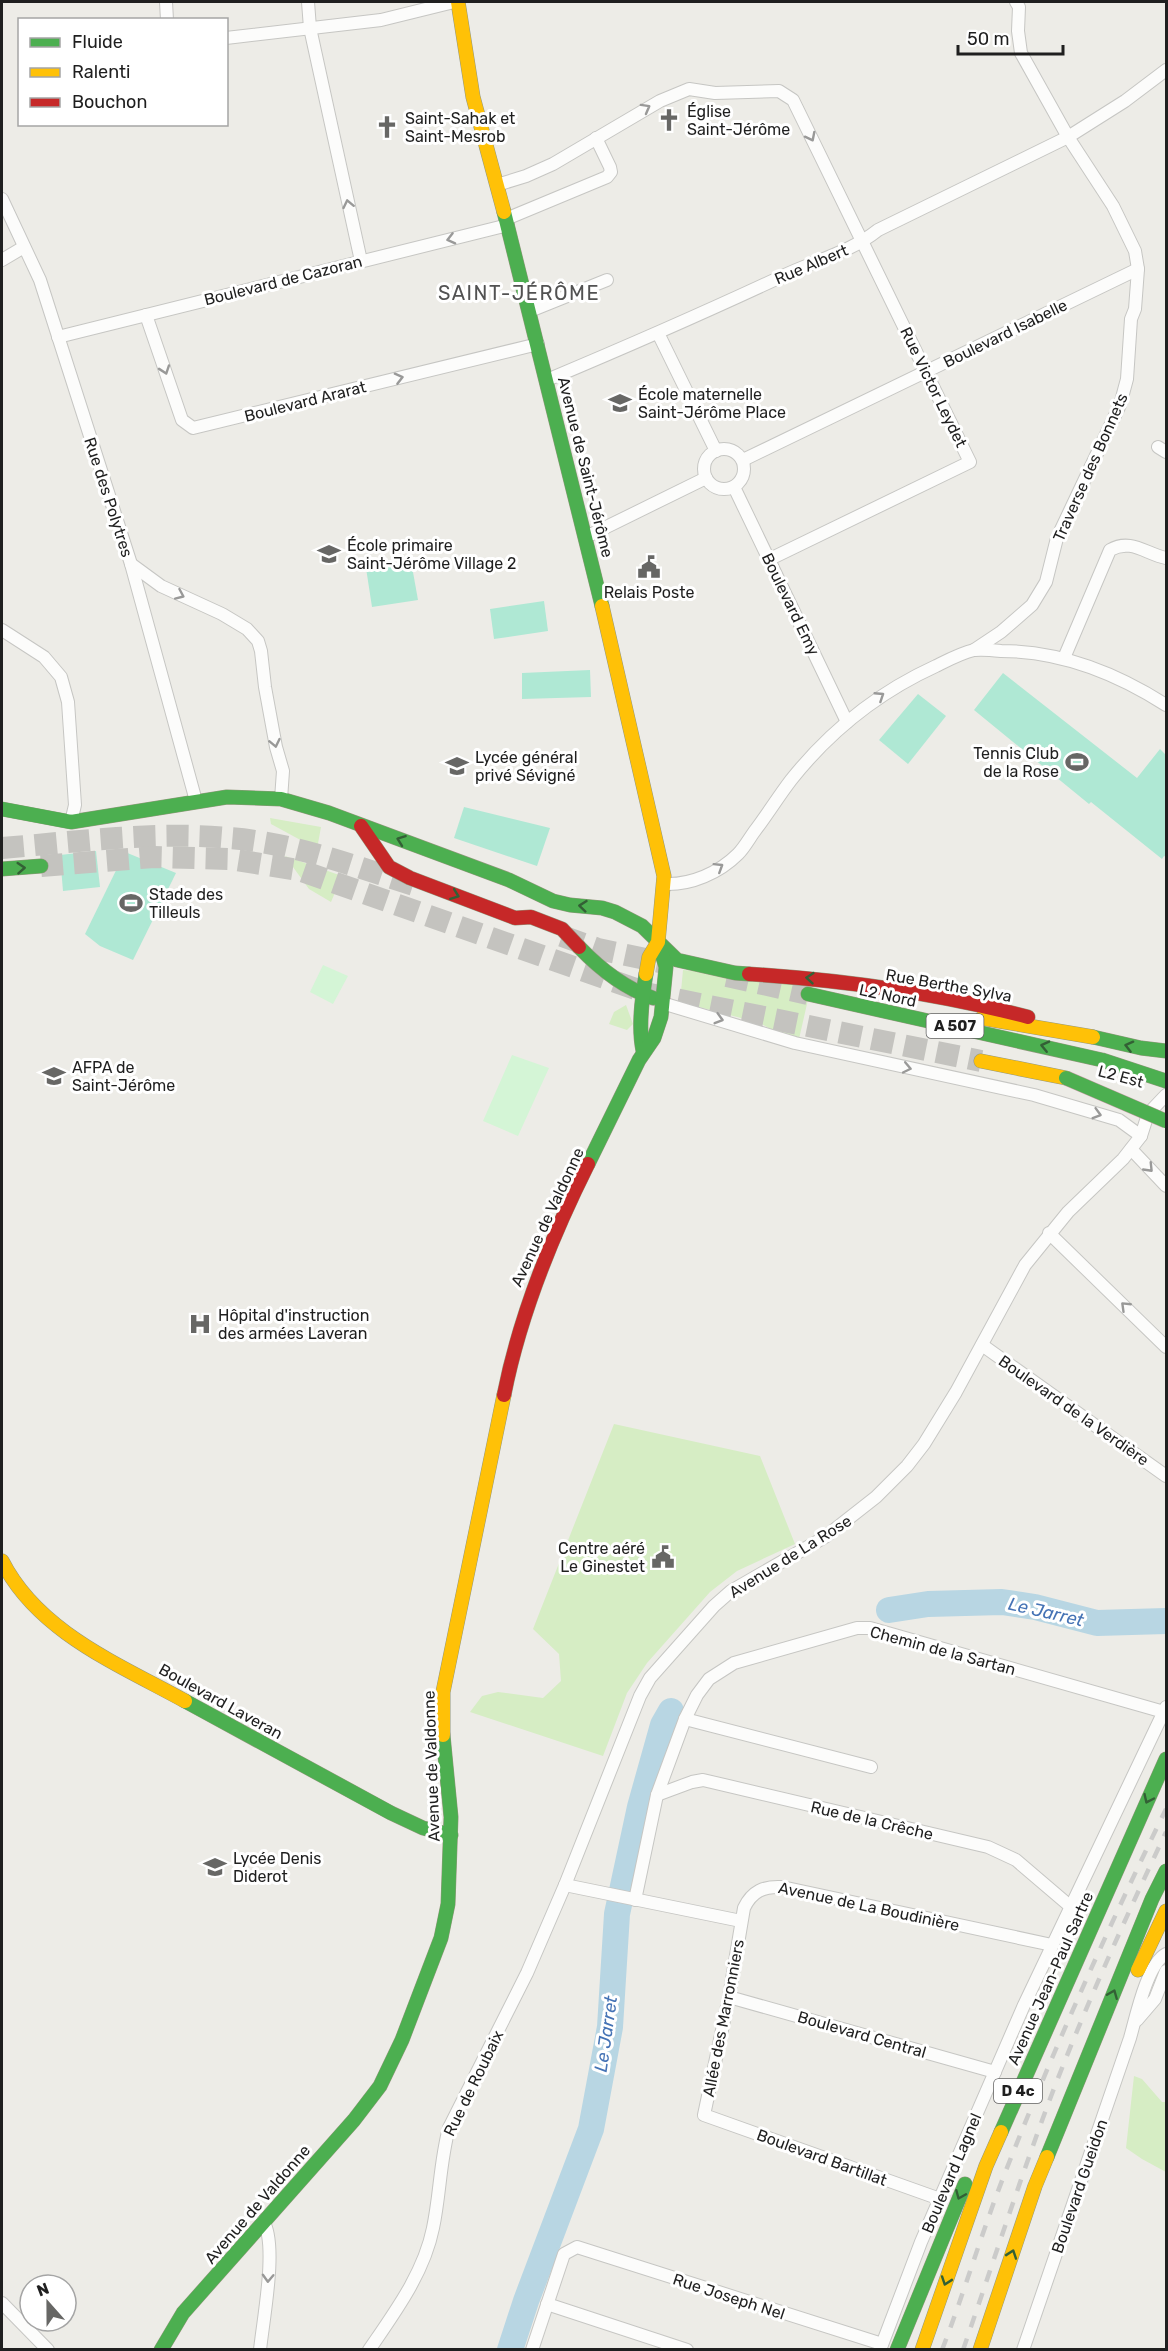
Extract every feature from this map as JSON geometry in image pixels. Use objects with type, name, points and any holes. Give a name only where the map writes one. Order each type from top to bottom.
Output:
[{"type":"main road","name":"Avenue de Saint-Jérôme","points":[[456,2],[473,97],[530,311],[586,537],[661,856],[665,884],[658,942]]},
{"type":"main road","name":"Rue Berthe Sylva","points":[[71,822],[196,801],[246,797],[281,799],[329,813],[509,880],[529,888],[543,898],[563,904],[602,908],[639,923],[677,960],[735,973],[810,978],[983,1005],[1093,1037],[1141,1048],[1167,1051]]},
{"type":"main road","points":[[2,809],[71,822]]},
{"type":"main road","points":[[361,826],[389,867],[410,878],[515,918],[531,917],[562,929],[593,962],[632,990],[663,1003]]},
{"type":"main road","points":[[2,869],[41,866]]},
{"type":"main road","name":"Avenue de Valdonne","points":[[643,1051],[641,1042],[643,994],[649,957],[658,942]]},
{"type":"main road","name":"Avenue de Valdonne","points":[[161,2349],[183,2313],[354,2120],[380,2085],[417,2004],[441,1938],[448,1904],[451,1835],[443,1731],[443,1692],[483,1488],[520,1323],[545,1255],[643,1051],[654,1038],[663,1003],[666,967],[658,942]]},
{"type":"main road","name":"L2 Nord","points":[[1093,1037],[836,993],[808,994],[1102,1060]]},
{"type":"main road","name":"L2 Est","points":[[1102,1060],[1167,1081]]},
{"type":"main road","name":"A 507","points":[[981,1061],[1066,1078]]},
{"type":"main road","points":[[1066,1078],[1144,1110],[1167,1122]]},
{"type":"main road","name":"L2 Est","points":[[1066,1078],[1167,1107]]},
{"type":"main road","name":"Boulevard Laveran","points":[[2,1561],[16,1587],[57,1628],[255,1740],[361,1796],[435,1834],[451,1835]]},
{"type":"main road","name":"Avenue Jean-Paul Sartre","points":[[922,2349],[986,2166],[1167,1759]]},
{"type":"main road","points":[[897,2349],[973,2165],[1130,1839]]},
{"type":"main road","points":[[980,2349],[1035,2186],[1152,1899],[1167,1871]]},
{"type":"main road","points":[[1035,2186],[1167,1911]]},
{"type":"street","points":[[166,2],[167,18]]},
{"type":"street","points":[[308,2],[310,28],[360,261]]},
{"type":"street","points":[[228,38],[381,20],[456,2]]},
{"type":"street","name":"Traverse des Bonnets","points":[[974,650],[1001,632],[1032,605],[1046,582],[1057,538],[1120,405],[1127,380],[1131,319],[1135,309],[1138,269],[1136,251],[1113,206],[1068,137],[1021,53],[1018,31],[1019,7],[1016,2]]},
{"type":"street","points":[[1068,137],[1125,101],[1167,70]]},
{"type":"street","name":"Rue Victor Leydet","points":[[497,185],[544,168],[660,101],[689,89],[715,93],[779,91],[793,100],[970,462],[770,559]]},
{"type":"street","name":"Rue Albert","points":[[547,380],[658,333],[804,266],[862,243],[878,230],[1068,137]]},
{"type":"street","name":"Boulevard de Cazoran","points":[[58,337],[507,222],[607,177],[611,172],[610,166],[596,138]]},
{"type":"street","name":"Rue des Polytres","points":[[2,199],[40,280],[130,564],[196,801]]},
{"type":"street","points":[[2,260],[24,248]]},
{"type":"street","name":"Boulevard Isabelle","points":[[743,460],[1138,269]]},
{"type":"street","points":[[530,311],[607,280]]},
{"type":"street","name":"Boulevard Ararat","points":[[146,315],[182,420],[193,428],[538,344]]},
{"type":"street","points":[[658,333],[716,451]]},
{"type":"street","points":[[731,450],[743,460],[744,476],[734,487],[726,490],[718,489],[706,478],[705,463],[716,451],[731,450]]},
{"type":"street","points":[[586,537],[706,478]]},
{"type":"street","name":"Boulevard Emy","points":[[734,487],[847,722]]},
{"type":"street","points":[[1064,658],[1110,550],[1118,545],[1128,544],[1167,558]]},
{"type":"street","points":[[130,564],[161,586],[222,614],[247,629],[258,641],[276,747],[283,771],[281,799]]},
{"type":"street","points":[[2,630],[44,657],[61,677],[68,702],[75,805],[71,822]]},
{"type":"street","points":[[665,884],[682,884],[698,880],[738,854],[792,779],[847,722],[906,679],[974,650],[1032,652],[1064,658],[1134,684],[1167,705]]},
{"type":"street","points":[[663,1003],[795,1043],[1034,1095],[1119,1120],[1141,1137]]},
{"type":"street","points":[[1141,1137],[1148,1114],[1167,1095]]},
{"type":"street","points":[[1141,1137],[1161,1128],[1167,1122]]},
{"type":"street","name":"Avenue de La Rose","points":[[565,1885],[640,1696],[651,1678],[714,1606],[731,1591],[825,1537],[876,1497],[907,1466],[924,1444],[982,1345],[1025,1265],[1049,1233],[1141,1137]]},
{"type":"street","points":[[1131,1149],[1167,1186]]},
{"type":"street","points":[[1049,1233],[1167,1347]]},
{"type":"street","name":"Boulevard de la Verdière","points":[[982,1345],[1167,1476]]},
{"type":"street","name":"Chemin de la Sartan","points":[[630,1899],[657,1795],[685,1719],[697,1695],[709,1679],[734,1663],[857,1628],[870,1628],[1165,1709]]},
{"type":"street","name":"Boulevard Lagnel","points":[[881,2347],[994,2072],[1165,1709]]},
{"type":"street","points":[[685,1719],[871,1767]]},
{"type":"street","name":"Rue de la Crêche","points":[[657,1795],[703,1780],[988,1847],[1017,1860],[1071,1906]]},
{"type":"street","points":[[565,1885],[741,1921]]},
{"type":"street","name":"Rue de Roubaix","points":[[369,2349],[404,2297],[420,2267],[433,2229],[443,2148],[449,2128],[527,1972],[565,1885]]},
{"type":"street","name":"Avenue de La Boudinière","points":[[741,1921],[748,1899],[755,1891],[772,1886],[1052,1945]]},
{"type":"street","name":"Allée des Marronniers","points":[[704,2115],[729,1997],[741,1921]]},
{"type":"street","name":"Boulevard Gueidon","points":[[1023,2349],[1134,2023],[1156,1964],[1167,1953]]},
{"type":"street","name":"Boulevard Gueidon","points":[[1134,2023],[1161,1997],[1167,1971]]},
{"type":"street","name":"Boulevard Central","points":[[729,1997],[994,2072]]},
{"type":"street","name":"Boulevard Bartillat","points":[[704,2115],[940,2199]]},
{"type":"street","points":[[260,2349],[268,2280],[268,2229],[263,2221]]},
{"type":"street","name":"Rue Joseph Nel","points":[[547,2304],[564,2254],[577,2247],[881,2347]]},
{"type":"street","points":[[2,2303],[48,2349]]},
{"type":"street","points":[[532,2349],[547,2304],[687,2349]]},
{"type":"green space","points":[[411,561],[418,600],[372,607],[366,568]]},
{"type":"green space","points":[[544,601],[548,631],[494,639],[490,609]]},
{"type":"green space","points":[[590,670],[591,697],[522,699],[522,673]]},
{"type":"green space","name":"Tennis Club de la Rose","points":[[1003,673],[1137,778],[1160,749],[1166,755],[1166,857],[1162,859],[1091,802],[1089,804],[974,710]]},
{"type":"green space","points":[[918,694],[946,716],[908,764],[879,740]]},
{"type":"green space","points":[[464,807],[550,828],[537,866],[454,838]]},
{"type":"green space","points":[[270,818],[321,827],[317,849],[271,824]]},
{"type":"green space","points":[[96,851],[100,887],[63,891],[60,855]]},
{"type":"green space","name":"Stade des Tilleuls","points":[[125,852],[176,873],[133,960],[100,946],[85,934]]},
{"type":"green space","points":[[285,856],[342,876],[331,902],[309,889]]},
{"type":"green space","points":[[323,965],[348,976],[333,1004],[310,992]]},
{"type":"green space","points":[[683,970],[812,982],[799,1039],[774,1031],[760,1023],[680,1002]]},
{"type":"green space","points":[[626,1005],[633,1024],[627,1030],[609,1024],[614,1012]]},
{"type":"green space","points":[[512,1055],[549,1068],[518,1136],[483,1121]]},
{"type":"green space","points":[[614,1424],[760,1456],[795,1544],[737,1571],[710,1592],[647,1663],[627,1693],[603,1756],[470,1712],[482,1696],[498,1692],[543,1698],[561,1681],[559,1654],[533,1629]]},
{"type":"green space","points":[[1134,2076],[1142,2079],[1162,2102],[1166,2102],[1166,2172],[1126,2148]]},
{"type":"waterway","name":"Le Jarret","points":[[889,1610],[928,1604],[1002,1602],[1035,1607],[1097,1623],[1166,1621]]},
{"type":"waterway","name":"Le Jarret","points":[[510,2350],[526,2301],[591,2129],[610,2027],[617,1914],[640,1807],[663,1725],[671,1711]]},
{"type":"tunnel","points":[[2,848],[144,837],[229,838],[303,851],[423,888]]},
{"type":"tunnel","points":[[41,866],[154,857],[230,859],[299,870],[650,994],[981,1061]]},
{"type":"tunnel","points":[[562,936],[598,949],[669,964]]},
{"type":"tunnel","points":[[727,976],[808,994]]},
{"type":"railway","points":[[942,2350],[995,2199],[1041,2085],[1101,1946],[1166,1809]]},
{"type":"railway","points":[[963,2350],[1053,2091],[1107,1960],[1166,1832]]},
{"type":"traffic: fast","points":[[504,212],[602,606]]},
{"type":"traffic: fast","points":[[2,809],[71,822],[227,797],[281,799],[329,813],[509,880],[553,901],[615,912],[642,926],[677,960],[749,974]]},
{"type":"traffic: fast","points":[[2,869],[41,866]]},
{"type":"traffic: fast","points":[[588,1164],[639,1060],[654,1038],[661,1017],[666,967],[658,942]]},
{"type":"traffic: fast","points":[[579,947],[613,977],[653,998]]},
{"type":"traffic: fast","points":[[643,1051],[641,1022],[646,974]]},
{"type":"traffic: fast","points":[[808,994],[1102,1060],[1166,1081]]},
{"type":"traffic: fast","points":[[1093,1037],[1166,1051]]},
{"type":"traffic: fast","points":[[1066,1078],[1166,1121]]},
{"type":"traffic: fast","points":[[185,1701],[391,1813],[423,1828],[451,1835]]},
{"type":"traffic: fast","points":[[161,2350],[183,2313],[354,2120],[380,2086],[402,2040],[441,1938],[448,1904],[451,1817],[443,1735]]},
{"type":"traffic: fast","points":[[1001,2132],[1166,1759]]},
{"type":"traffic: fast","points":[[1047,2157],[1152,1899],[1166,1871]]},
{"type":"traffic: fast","points":[[897,2350],[965,2184]]},
{"type":"traffic: slow","points":[[458,2],[473,97],[504,212]]},
{"type":"traffic: slow","points":[[602,606],[664,876],[658,942],[649,957],[646,974]]},
{"type":"traffic: slow","points":[[982,1018],[1093,1037]]},
{"type":"traffic: slow","points":[[981,1061],[1066,1078]]},
{"type":"traffic: slow","points":[[443,1735],[443,1692],[504,1395]]},
{"type":"traffic: slow","points":[[2,1561],[17,1586],[36,1608],[58,1627],[107,1659],[185,1701]]},
{"type":"traffic: slow","points":[[1138,1970],[1166,1911]]},
{"type":"traffic: slow","points":[[922,2350],[986,2166],[1001,2132]]},
{"type":"traffic: slow","points":[[980,2350],[1035,2186],[1047,2157]]},
{"type":"traffic: jam","points":[[361,826],[389,867],[410,878],[515,918],[531,917],[562,929],[579,947]]},
{"type":"traffic: jam","points":[[749,974],[819,980],[924,994],[1028,1017]]},
{"type":"traffic: jam","points":[[504,1395],[519,1335],[538,1277],[588,1164]]},
{"type":"place","name":"Église Saint-Jérôme","points":[[669,120]]},
{"type":"place","name":"Saint-Sahak et Saint-Mesrob","points":[[387,127]]},
{"type":"place","name":"École maternelle Saint-Jérôme Place","points":[[620,403]]},
{"type":"place","name":"École primaire Saint-Jérôme Village 2","points":[[329,554]]},
{"type":"place","name":"Relais Poste","points":[[649,567]]},
{"type":"place","name":"Tennis Club de la Rose","points":[[1077,762]]},
{"type":"place","name":"Lycée général privé Sévigné","points":[[457,766]]},
{"type":"place","name":"Stade des Tilleuls","points":[[131,903]]},
{"type":"place","name":"AFPA de Saint-Jérôme","points":[[54,1076]]},
{"type":"place","name":"Hôpital d'instruction des armées Laveran","points":[[200,1324]]},
{"type":"place","name":"Centre aéré Le Ginestet","points":[[663,1557]]},
{"type":"place","name":"Lycée Denis Diderot","points":[[215,1867]]},
{"type":"district","name":"SAINT-JÉRÔME","points":[[519,293]]}]
